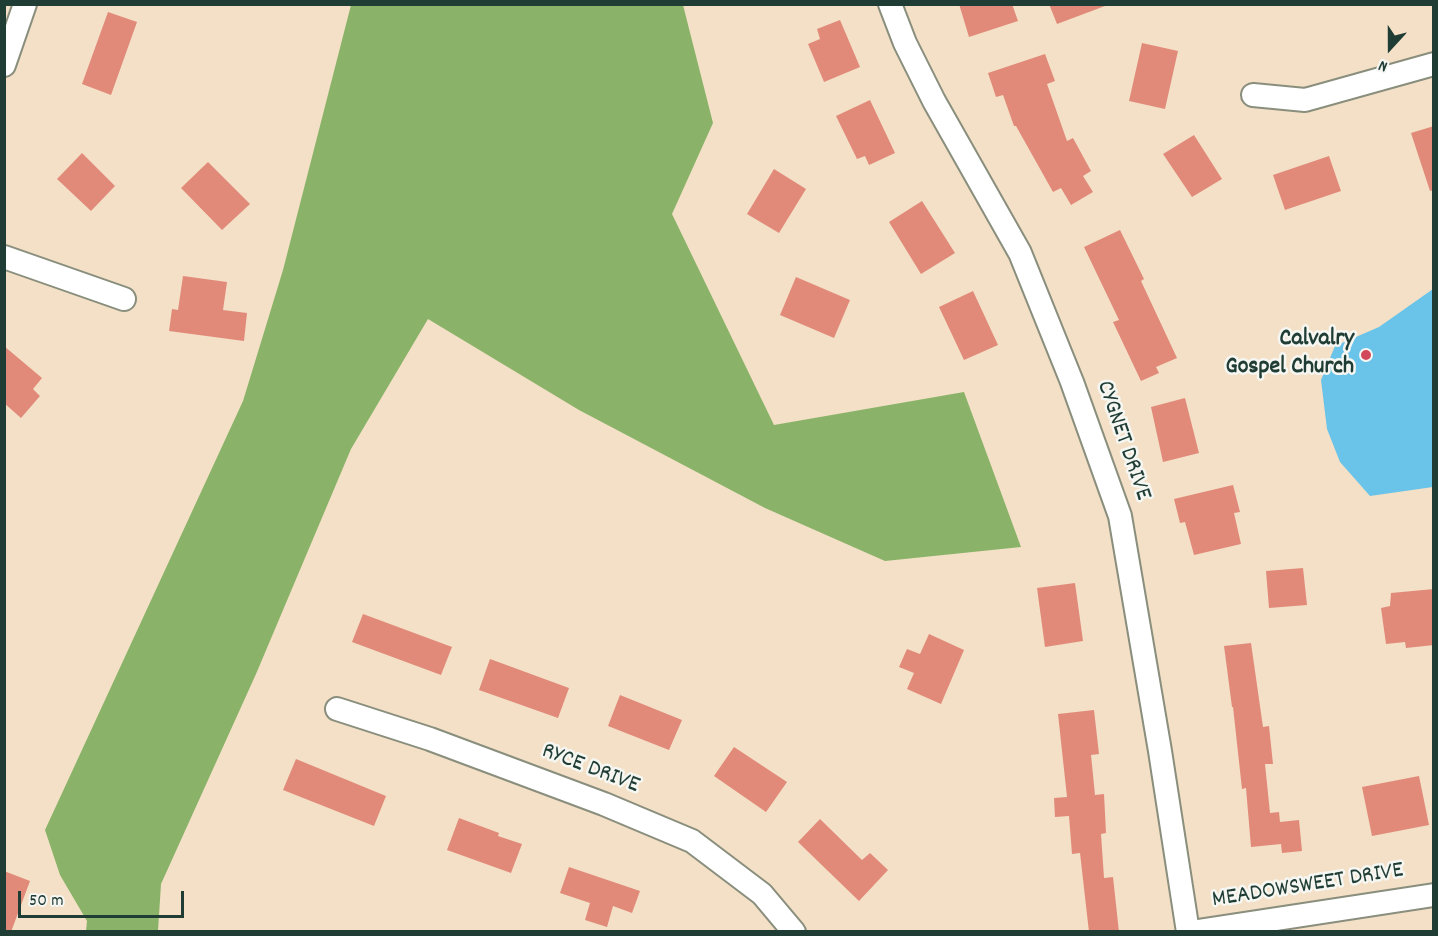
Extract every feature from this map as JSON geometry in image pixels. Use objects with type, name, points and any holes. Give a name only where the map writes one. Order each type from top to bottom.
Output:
[{"type":"street","points":[[4,65],[25,4]]},
{"type":"street","name":"CYGNET DRIVE","points":[[890,4],[905,43],[934,100],[1020,254],[1072,382],[1120,516],[1189,932]]},
{"type":"street","points":[[1253,95],[1305,100],[1434,64]]},
{"type":"street","points":[[4,257],[124,299]]},
{"type":"street","name":"RYCE DRIVE","points":[[337,709],[463,751],[604,804],[692,841],[762,894],[794,932]]},
{"type":"street","name":"MEADOWSWEET DRIVE","points":[[1189,932],[1434,895]]},
{"type":"green space","points":[[351,5],[683,5],[713,123],[672,214],[774,425],[964,392],[1021,547],[885,561],[765,508],[579,410],[428,319],[351,449],[256,674],[161,884],[158,931],[86,931],[87,921],[60,875],[45,830],[243,401],[283,270]]},
{"type":"water","points":[[1433,289],[1433,487],[1370,496],[1340,462],[1327,429],[1321,380],[1335,346],[1379,327]]},
{"type":"building","points":[[959,4],[1012,4],[1018,21],[969,37]]},
{"type":"building","points":[[1049,4],[1104,4],[1105,6],[1057,24]]},
{"type":"building","points":[[108,12],[137,22],[111,95],[82,84]]},
{"type":"building","points":[[840,20],[860,67],[824,82],[808,44],[820,39],[817,29]]},
{"type":"building","points":[[1142,43],[1178,51],[1165,109],[1129,101]]},
{"type":"building","points":[[1045,54],[1055,81],[1047,84],[1067,141],[1073,138],[1091,171],[1083,176],[1093,192],[1071,205],[1061,188],[1053,192],[1014,126],[1003,95],[996,97],[988,73]]},
{"type":"building","points":[[870,100],[895,153],[869,165],[865,156],[857,159],[836,116]]},
{"type":"building","points":[[1434,126],[1434,190],[1430,191],[1411,133]]},
{"type":"building","points":[[1194,135],[1222,179],[1192,197],[1163,154]]},
{"type":"building","points":[[82,153],[115,186],[91,211],[57,179]]},
{"type":"building","points":[[1329,156],[1341,191],[1285,210],[1273,175]]},
{"type":"building","points":[[208,162],[250,204],[222,230],[181,188]]},
{"type":"building","points":[[774,169],[806,189],[779,233],[747,214]]},
{"type":"building","points":[[922,201],[955,253],[921,274],[889,222]]},
{"type":"building","points":[[1120,230],[1144,279],[1141,281],[1177,358],[1156,367],[1159,373],[1141,381],[1113,322],[1119,320],[1084,247]]},
{"type":"building","points":[[183,276],[227,282],[223,310],[247,313],[244,341],[169,331],[172,309],[178,310]]},
{"type":"building","points":[[796,277],[850,300],[834,338],[780,315]]},
{"type":"building","points":[[973,291],[998,345],[964,360],[939,307]]},
{"type":"building","points":[[4,346],[42,378],[33,389],[40,396],[21,418],[4,403]]},
{"type":"building","points":[[1185,398],[1199,453],[1163,462],[1151,407]]},
{"type":"building","points":[[1233,485],[1240,512],[1234,513],[1241,544],[1194,555],[1185,522],[1180,523],[1174,499]]},
{"type":"building","points":[[1303,568],[1307,605],[1269,608],[1266,571]]},
{"type":"building","points":[[1075,583],[1083,641],[1045,647],[1037,588]]},
{"type":"building","points":[[1434,589],[1434,645],[1406,648],[1405,642],[1386,644],[1381,608],[1390,606],[1391,593]]},
{"type":"building","points":[[363,614],[452,647],[441,675],[352,642]]},
{"type":"building","points":[[929,634],[964,650],[941,704],[907,689],[914,673],[899,667],[907,649],[920,654]]},
{"type":"building","points":[[1251,643],[1263,727],[1269,726],[1273,764],[1265,764],[1270,813],[1279,812],[1280,822],[1299,820],[1302,851],[1282,853],[1281,844],[1251,847],[1246,788],[1242,789],[1224,646]]},
{"type":"building","points":[[490,659],[569,688],[558,718],[479,690]]},
{"type":"building","points":[[620,695],[682,720],[669,750],[608,726]]},
{"type":"building","points":[[1094,710],[1099,754],[1091,755],[1095,795],[1104,794],[1106,833],[1101,834],[1104,878],[1113,877],[1119,932],[1089,932],[1080,853],[1072,854],[1069,816],[1055,817],[1054,798],[1067,797],[1058,714]]},
{"type":"building","points":[[734,747],[787,782],[766,812],[714,776]]},
{"type":"building","points":[[296,759],[386,796],[374,826],[283,790]]},
{"type":"building","points":[[1419,776],[1429,825],[1372,836],[1362,787]]},
{"type":"building","points":[[459,818],[522,844],[511,873],[447,850]]},
{"type":"building","points":[[820,819],[862,860],[870,853],[888,870],[859,901],[798,842]]},
{"type":"building","points":[[569,867],[640,891],[632,913],[613,906],[607,927],[585,920],[590,903],[560,893]]},
{"type":"building","points":[[4,871],[30,881],[11,932],[4,932]]},
{"type":"place","name":"Calvalry Gospel Church","points":[[1366,355]]}]
